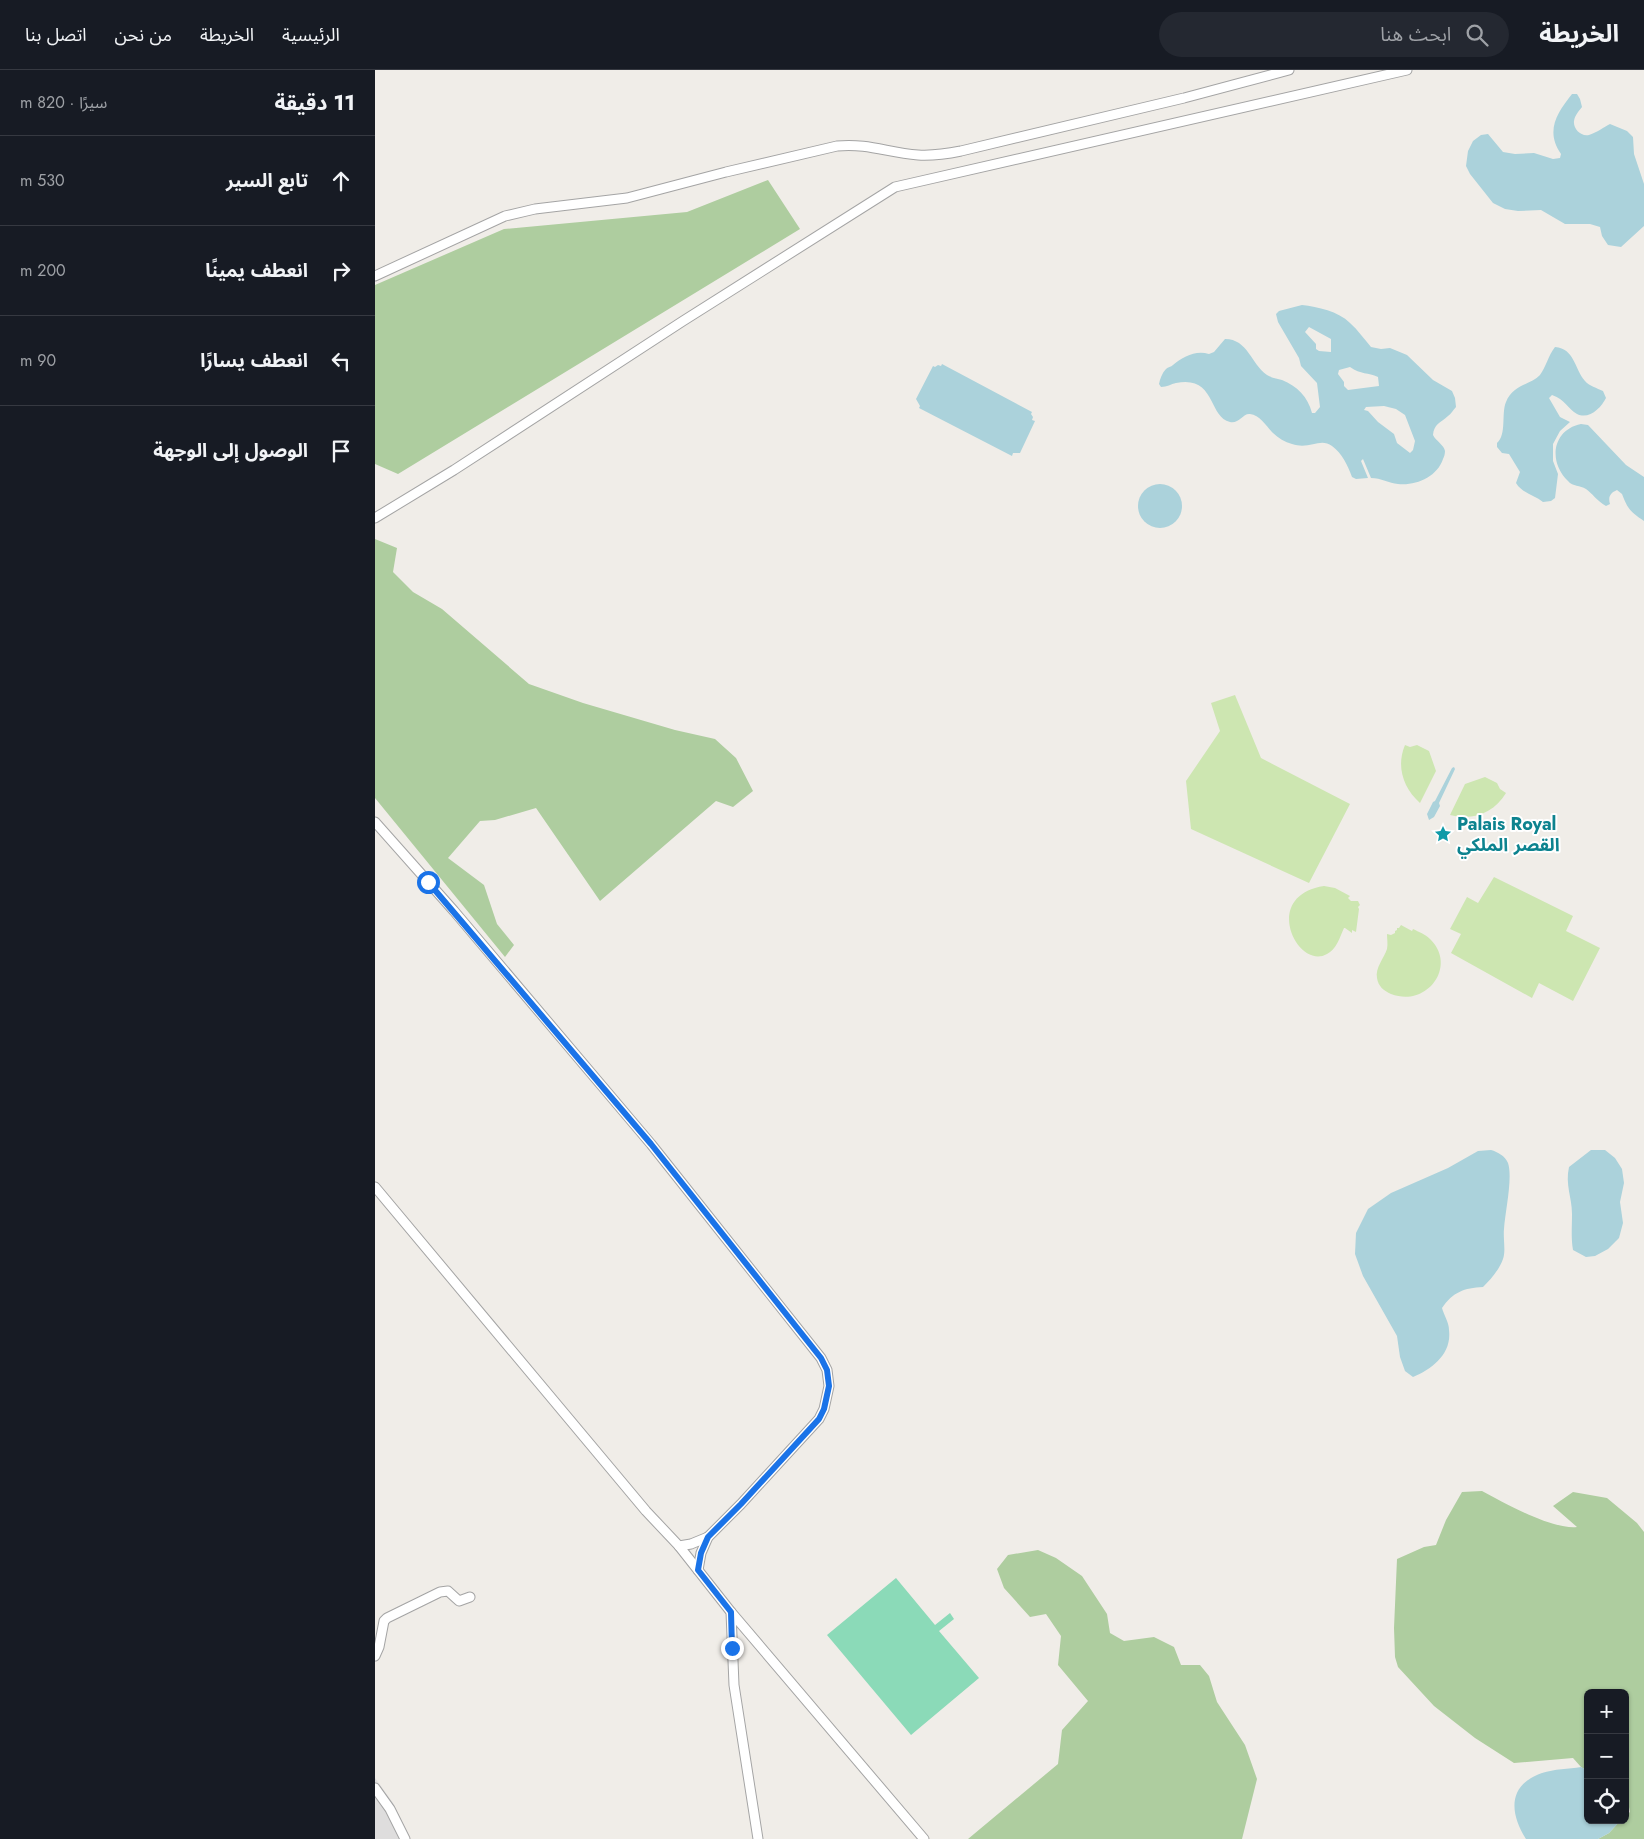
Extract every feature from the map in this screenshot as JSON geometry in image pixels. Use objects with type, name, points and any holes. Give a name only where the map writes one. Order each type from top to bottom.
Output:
[{"type":"street","points":[[375,276],[505,216],[524,211],[627,198],[837,146],[852,144],[931,156],[961,151],[1185,98],[1289,70]]},
{"type":"street","points":[[377,518],[895,187],[1407,70]]},
{"type":"street","points":[[375,822],[454,911],[651,1144],[766,1286],[825,1364],[829,1386],[824,1409],[819,1419],[708,1537],[701,1553],[698,1570]]},
{"type":"street","points":[[375,1187],[924,1839]]},
{"type":"street","points":[[679,1546],[691,1544],[708,1537]]},
{"type":"street","points":[[375,1656],[379,1647],[384,1621],[387,1618],[440,1592],[448,1591],[459,1601],[470,1597]]},
{"type":"street","points":[[731,1612],[734,1685],[757,1839]]},
{"type":"street","points":[[375,1788],[390,1809],[405,1839]]},
{"type":"shaded area","points":[[375,1778],[393,1803],[410,1839],[375,1839]]},
{"type":"green space","points":[[768,180],[800,229],[398,474],[375,464],[375,285],[504,229],[687,212]]},
{"type":"green space","points":[[375,539],[397,548],[393,572],[413,592],[442,609],[529,684],[583,703],[675,730],[715,739],[736,758],[753,791],[733,807],[716,801],[600,901],[536,808],[495,820],[480,821],[448,858],[484,885],[497,924],[514,945],[505,957],[375,798]]},
{"type":"green space","points":[[1235,695],[1261,758],[1350,804],[1309,883],[1191,829],[1186,781],[1220,731],[1211,703]]},
{"type":"green space","points":[[1405,745],[1410,747],[1417,745],[1429,751],[1436,771],[1420,803],[1405,784],[1401,769],[1402,753]]},
{"type":"green space","points":[[1485,777],[1497,783],[1500,789],[1506,793],[1501,800],[1482,814],[1467,817],[1450,815],[1465,784]]},
{"type":"green space","points":[[1494,877],[1573,916],[1566,931],[1600,948],[1573,1001],[1539,983],[1532,998],[1451,953],[1461,934],[1450,929],[1467,897],[1478,903]]},
{"type":"green space","points":[[1324,886],[1335,888],[1350,896],[1348,898],[1351,901],[1358,901],[1360,905],[1358,907],[1356,932],[1352,930],[1352,933],[1344,928],[1333,950],[1327,954],[1316,956],[1305,952],[1296,943],[1291,930],[1289,916],[1293,903],[1305,892]]},
{"type":"green space","points":[[1401,925],[1428,937],[1438,950],[1441,961],[1435,982],[1427,990],[1416,995],[1404,997],[1384,990],[1377,978],[1378,967],[1387,949],[1387,934],[1395,933]]},
{"type":"green space","points":[[1482,1491],[1529,1515],[1567,1527],[1577,1527],[1553,1506],[1573,1492],[1607,1498],[1637,1523],[1644,1532],[1644,1839],[1598,1839],[1609,1833],[1617,1824],[1629,1824],[1629,1689],[1584,1689],[1584,1769],[1573,1758],[1514,1763],[1475,1738],[1434,1706],[1398,1667],[1395,1657],[1394,1628],[1397,1559],[1424,1547],[1436,1545],[1446,1520],[1462,1492]]},
{"type":"green space","points":[[1038,1550],[1056,1558],[1082,1576],[1107,1614],[1110,1633],[1124,1641],[1154,1637],[1174,1647],[1181,1665],[1200,1665],[1209,1676],[1217,1702],[1245,1745],[1257,1779],[1242,1839],[968,1839],[1058,1764],[1062,1730],[1088,1701],[1058,1665],[1061,1636],[1046,1614],[1030,1617],[1004,1588],[997,1569],[1008,1555]]},
{"type":"green space","points":[[896,1578],[935,1625],[950,1613],[954,1619],[939,1631],[979,1678],[911,1735],[827,1635]]},
{"type":"water","points":[[1572,94],[1577,94],[1582,107],[1574,121],[1575,127],[1580,134],[1589,135],[1610,124],[1627,131],[1633,137],[1634,154],[1644,184],[1644,226],[1621,247],[1608,245],[1602,236],[1600,227],[1590,224],[1565,224],[1541,210],[1518,211],[1505,209],[1493,203],[1466,166],[1468,151],[1473,141],[1481,135],[1488,134],[1503,152],[1515,154],[1534,153],[1553,159],[1560,158],[1561,154],[1556,146],[1553,130],[1558,115]]},
{"type":"water","points":[[1302,305],[1321,308],[1340,315],[1350,323],[1371,347],[1390,348],[1407,355],[1433,380],[1452,391],[1456,407],[1438,424],[1433,435],[1445,451],[1436,471],[1419,482],[1398,484],[1371,478],[1363,459],[1361,461],[1368,478],[1356,479],[1352,477],[1347,464],[1339,452],[1328,444],[1319,443],[1304,446],[1289,443],[1277,437],[1260,419],[1250,414],[1233,422],[1223,419],[1205,391],[1198,385],[1189,382],[1161,387],[1159,384],[1163,372],[1181,359],[1199,353],[1209,354],[1214,352],[1225,339],[1233,340],[1244,347],[1267,375],[1287,382],[1297,389],[1305,397],[1312,413],[1315,413],[1320,407],[1317,383],[1301,366],[1299,358],[1278,322],[1276,314],[1279,311]],"holes":[[[1309,327],[1331,339],[1331,352],[1316,349],[1316,344],[1305,332]],[[1350,367],[1374,375],[1378,377],[1379,386],[1348,390],[1338,374],[1339,370]],[[1384,406],[1396,409],[1405,415],[1415,441],[1413,450],[1410,453],[1397,443],[1394,434],[1378,422],[1368,411],[1364,410],[1366,407]]]},
{"type":"water","points":[[1555,347],[1567,351],[1585,381],[1603,391],[1606,398],[1594,412],[1581,415],[1574,412],[1557,397],[1552,395],[1549,398],[1560,417],[1570,422],[1560,431],[1553,444],[1553,461],[1558,474],[1555,498],[1551,501],[1543,502],[1525,492],[1516,483],[1520,472],[1509,454],[1502,453],[1497,447],[1497,443],[1502,434],[1505,407],[1509,396],[1517,388],[1540,375]]},
{"type":"water","points":[[942,364],[1032,412],[1032,420],[1035,421],[1020,453],[1013,453],[1012,456],[919,408],[920,406],[916,399],[933,366],[941,366]]},
{"type":"water","points":[[1581,424],[1588,425],[1626,465],[1644,477],[1644,521],[1630,510],[1622,494],[1617,490],[1611,494],[1609,497],[1610,504],[1606,506],[1586,489],[1570,483],[1562,473],[1556,456],[1559,440],[1571,427]]},
{"type":"water","points":[[1160,484],[1172,488],[1178,494],[1182,506],[1178,518],[1172,524],[1160,528],[1148,524],[1142,518],[1138,506],[1142,494],[1148,488]]},
{"type":"water","points":[[1454,767],[1455,769],[1439,803],[1440,806],[1434,817],[1429,820],[1427,814]]},
{"type":"water","points":[[1491,1150],[1505,1158],[1509,1169],[1503,1259],[1495,1274],[1483,1287],[1470,1288],[1460,1292],[1450,1298],[1442,1308],[1449,1327],[1447,1346],[1434,1365],[1413,1377],[1405,1371],[1400,1357],[1397,1336],[1363,1276],[1355,1254],[1356,1233],[1368,1209],[1391,1193],[1448,1168],[1478,1151]]},
{"type":"water","points":[[1591,1150],[1605,1150],[1615,1158],[1622,1169],[1624,1183],[1620,1202],[1623,1223],[1619,1238],[1608,1249],[1595,1256],[1586,1257],[1573,1250],[1572,1208],[1568,1173],[1569,1167]]},
{"type":"water","points":[[1581,1767],[1584,1769],[1584,1824],[1617,1824],[1609,1833],[1598,1839],[1526,1839],[1520,1829],[1515,1809],[1515,1800],[1518,1792],[1531,1778],[1556,1770]]},
{"type":"place","name":"Palais Royal القصر الملكي","points":[[1443,834]]},
{"type":"route","points":[[428,882],[651,1144],[766,1286],[825,1364],[829,1386],[824,1409],[819,1419],[708,1537],[703,1546],[698,1570],[731,1612],[732,1648]]}]
